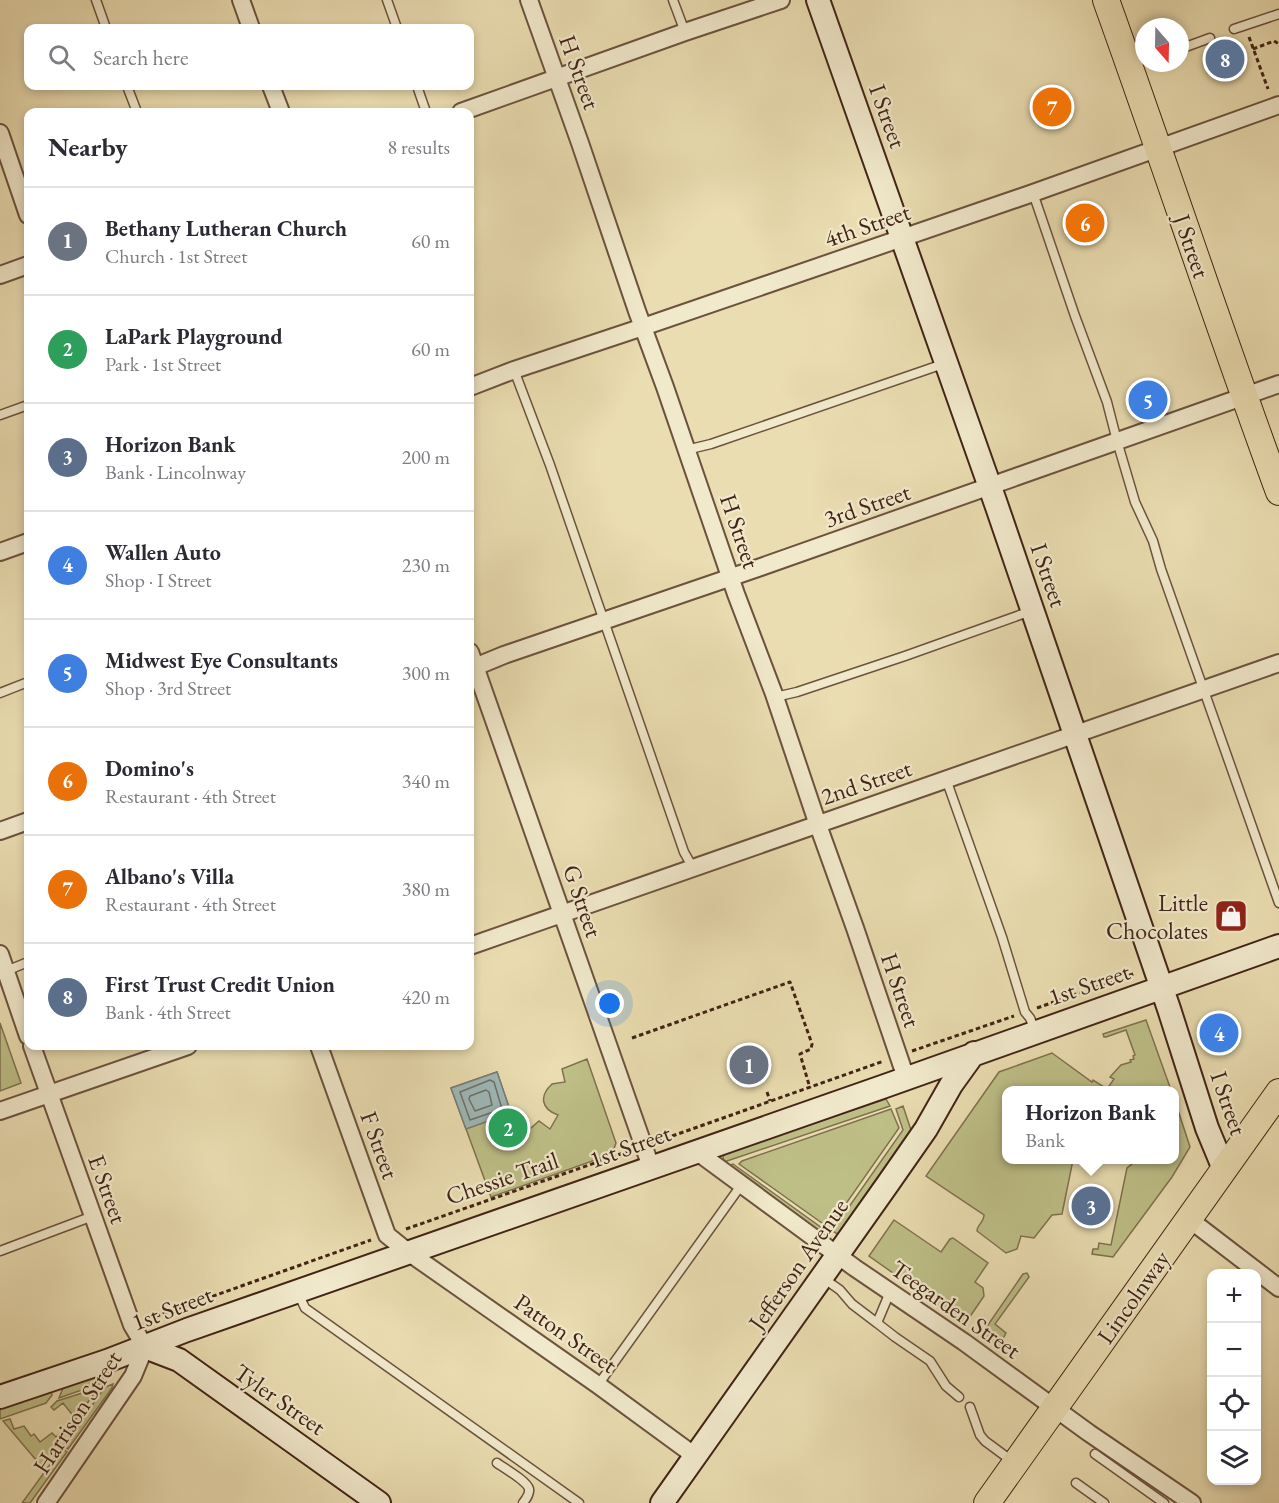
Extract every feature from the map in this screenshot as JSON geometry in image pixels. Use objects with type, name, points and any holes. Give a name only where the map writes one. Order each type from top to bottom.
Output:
[{"type":"main road","name":"J Street","points":[[1106,0],[1279,492]]},
{"type":"main road","name":"Lincolnway","points":[[987,1503],[1279,1092]]},
{"type":"street","points":[[241,0],[250,24]]},
{"type":"street","name":"H Street","points":[[529,0],[730,578],[775,697],[906,1078]]},
{"type":"street","points":[[472,108],[781,0]]},
{"type":"street","name":"I Street","points":[[818,0],[1076,733],[1207,1128],[1224,1169]]},
{"type":"street","points":[[273,90],[279,108]]},
{"type":"street","name":"4th Street","points":[[474,385],[1033,193],[1279,105]]},
{"type":"street","points":[[0,133],[24,203]]},
{"type":"street","points":[[0,275],[24,266]]},
{"type":"street","name":"3rd Street","points":[[474,661],[504,656],[1279,384]]},
{"type":"street","points":[[0,552],[24,543]]},
{"type":"street","name":"2nd Street","points":[[474,945],[1279,663]]},
{"type":"street","name":"G Street","points":[[474,670],[651,1167]]},
{"type":"street","points":[[0,831],[24,822]]},
{"type":"street","name":"1st Street","points":[[0,1397],[906,1078],[974,1053],[1030,1022],[1158,977],[1279,946]]},
{"type":"street","points":[[0,954],[24,1024]]},
{"type":"street","name":"E Street","points":[[33,1050],[132,1325],[146,1347]]},
{"type":"street","points":[[0,1111],[176,1050]]},
{"type":"street","name":"F Street","points":[[320,1050],[387,1235]]},
{"type":"street","name":"Jefferson Avenue","points":[[662,1503],[823,1278],[926,1129],[951,1085],[974,1053]]},
{"type":"street","name":"Teegarden Street","points":[[696,1151],[838,1256],[973,1348],[1089,1433],[1192,1503]]},
{"type":"street","points":[[1189,1219],[1279,1287]]},
{"type":"street","points":[[387,1235],[408,1252]]},
{"type":"street","name":"Patton Street","points":[[408,1252],[695,1456]]},
{"type":"street","name":"Tyler Street","points":[[146,1347],[179,1360],[365,1499]]},
{"type":"street","name":"Harrison Street","points":[[46,1503],[133,1376],[146,1347]]},
{"type":"lane","points":[[96,0],[105,24]]},
{"type":"lane","points":[[387,0],[396,24]]},
{"type":"lane","points":[[673,0],[685,32]]},
{"type":"lane","points":[[1234,29],[1279,15]]},
{"type":"lane","points":[[1189,46],[1210,38]]},
{"type":"lane","points":[[129,90],[135,108]]},
{"type":"lane","points":[[418,90],[425,108]]},
{"type":"lane","points":[[1033,193],[1107,402],[1136,502],[1153,541],[1279,903]]},
{"type":"lane","points":[[686,450],[711,444],[946,363]]},
{"type":"lane","points":[[514,370],[550,465],[684,852],[693,868]]},
{"type":"lane","points":[[0,415],[24,406]]},
{"type":"lane","points":[[775,697],[797,692],[905,656],[1033,610]]},
{"type":"lane","points":[[0,693],[24,684]]},
{"type":"lane","points":[[946,779],[1030,1022]]},
{"type":"lane","points":[[6,971],[24,964]]},
{"type":"lane","points":[[598,1385],[742,1184]]},
{"type":"lane","points":[[0,1251],[93,1216]]},
{"type":"lane","points":[[823,1278],[840,1290],[852,1304],[930,1361],[946,1386],[958,1397]]},
{"type":"lane","points":[[297,1291],[305,1308],[579,1503]]},
{"type":"lane","points":[[878,1323],[890,1292]]},
{"type":"lane","points":[[970,1407],[980,1435],[1015,1464]]},
{"type":"lane","points":[[1095,1454],[1164,1503]]},
{"type":"lane","points":[[497,1463],[526,1483],[529,1494],[523,1503]]},
{"type":"lane","points":[[1076,1483],[1104,1503]]},
{"type":"path","points":[[1245,26],[1268,89]]},
{"type":"path","points":[[1253,49],[1274,41],[1279,44]]},
{"type":"path","name":"Chessie Trail","points":[[162,1324],[154,1317],[899,1056],[1030,1022],[1158,977]]},
{"type":"path","points":[[632,1038],[790,982],[812,1044],[811,1049],[800,1054],[810,1088]]},
{"type":"path","points":[[767,1092],[770,1101]]},
{"type":"green space","points":[[1146,1020],[1170,1086],[1109,1086],[1114,1079],[1110,1077],[1121,1065],[1131,1062],[1130,1060],[1134,1059],[1135,1055],[1126,1030],[1106,1037],[1103,1034]]},
{"type":"green space","points":[[0,1023],[21,1083],[0,1091]]},
{"type":"green space","points":[[1052,1053],[1092,1082],[1093,1080],[1102,1086],[1002,1086],[1002,1164],[1072,1164],[1062,1214],[1052,1215],[1034,1238],[1021,1236],[1017,1249],[1006,1253],[977,1231],[984,1215],[926,1176],[999,1072]]},
{"type":"green space","points":[[587,1059],[616,1143],[612,1154],[491,1197],[451,1088],[497,1072],[511,1113],[531,1128],[539,1121],[550,1129],[558,1115],[545,1106],[545,1093],[552,1084],[565,1082],[562,1069]]},
{"type":"green space","points":[[886,1099],[890,1106],[724,1162],[725,1153]]},
{"type":"green space","points":[[903,1106],[911,1130],[838,1234],[832,1231],[903,1130],[896,1109]]},
{"type":"green space","points":[[891,1109],[899,1128],[829,1228],[739,1164],[742,1161]]},
{"type":"green space","points":[[1179,1113],[1190,1147],[1172,1177],[1113,1257],[1092,1254],[1093,1249],[1098,1249],[1099,1243],[1111,1245],[1127,1168],[1132,1164],[1179,1164]]},
{"type":"green space","points":[[733,1164],[826,1232],[823,1234],[728,1167]]},
{"type":"green space","points":[[894,1220],[941,1252],[953,1238],[988,1263],[975,1282],[983,1288],[984,1296],[965,1324],[869,1256]]},
{"type":"green space","points":[[1027,1273],[1029,1277],[995,1324],[1006,1333],[998,1348],[981,1335],[1023,1274]]},
{"type":"green space","points":[[100,1374],[104,1375],[102,1383],[59,1398],[63,1388]]},
{"type":"green space","points":[[113,1384],[68,1449],[63,1446],[105,1387]]},
{"type":"green space","points":[[98,1388],[42,1467],[3,1421],[10,1419],[14,1429],[24,1426],[31,1436],[34,1434],[40,1442],[52,1433],[56,1437],[75,1418],[63,1403],[54,1410],[51,1407],[57,1401]]},
{"type":"green space","points":[[51,1391],[52,1395],[46,1403],[0,1419],[0,1409]]},
{"type":"green space","points":[[62,1448],[67,1452],[30,1503],[22,1503]]},
{"type":"water","points":[[497,1072],[511,1113],[466,1129],[451,1088]]},
{"type":"place","name":"First Trust Credit Union","points":[[1225,59]]},
{"type":"place","name":"Albano's Villa","points":[[1052,107]]},
{"type":"place","name":"Domino's","points":[[1085,223]]},
{"type":"place","name":"Midwest Eye Consultants","points":[[1148,400]]},
{"type":"place","name":"Little Chocolates","points":[[1231,916]]},
{"type":"place","name":"Wallen Auto","points":[[1219,1033]]},
{"type":"place","name":"Bethany Lutheran Church","points":[[749,1065]]},
{"type":"place","name":"LaPark Playground","points":[[508,1128]]},
{"type":"place","name":"Horizon Bank","points":[[1091,1206]]}]
